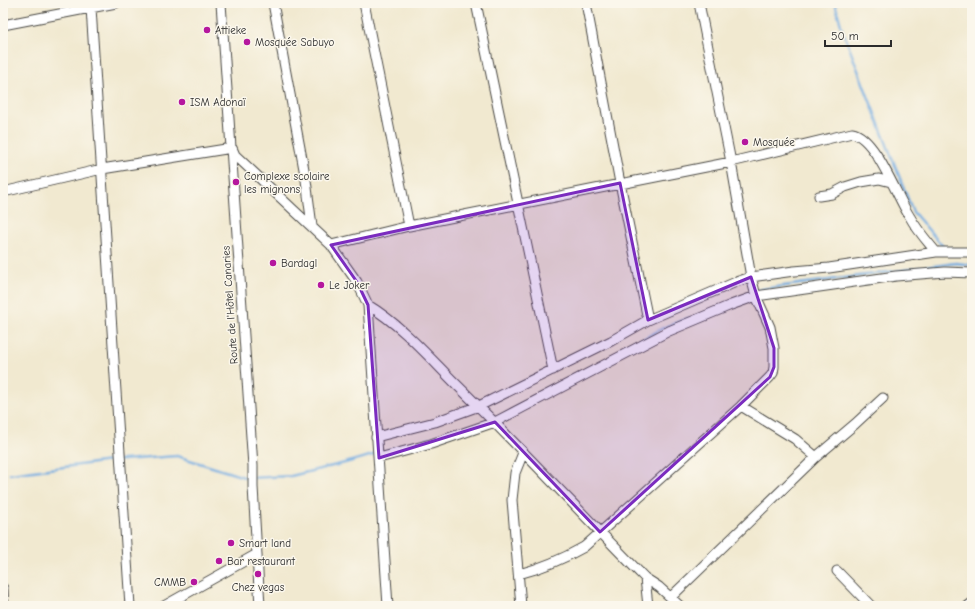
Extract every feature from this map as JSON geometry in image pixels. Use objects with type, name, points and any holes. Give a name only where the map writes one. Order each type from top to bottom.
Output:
[{"type":"street","points":[[3,25],[91,8],[104,4],[116,3]]},
{"type":"street","name":"Route de l'Hôtel Canaries","points":[[222,3],[253,466],[252,487],[260,606]]},
{"type":"street","points":[[273,3],[306,180],[312,226]]},
{"type":"street","points":[[364,3],[409,226]]},
{"type":"street","points":[[476,3],[553,370]]},
{"type":"street","points":[[586,3],[648,320]]},
{"type":"street","points":[[519,574],[539,569],[562,560],[584,547],[741,406],[773,373],[774,348],[770,327],[756,296],[751,277],[731,162],[699,3]]},
{"type":"street","points":[[91,8],[130,606]]},
{"type":"street","points":[[330,245],[409,226],[731,162],[852,133],[861,136],[871,147],[879,159],[909,216],[940,251]]},
{"type":"street","points":[[3,192],[102,169],[232,148],[235,155],[312,226],[330,245],[357,282],[368,305],[388,606]]},
{"type":"street","points":[[819,196],[832,194],[845,187],[861,182],[879,179],[891,182]]},
{"type":"street","points":[[376,437],[435,422],[479,406],[611,341],[648,320],[751,277],[836,267],[940,251],[972,252]]},
{"type":"street","points":[[379,458],[430,444],[495,422],[669,331],[730,305],[756,296],[896,276],[945,272],[972,273]]},
{"type":"street","points":[[368,305],[392,321],[495,422],[523,453],[645,578],[671,597],[680,606]]},
{"type":"street","points":[[671,597],[816,457],[883,398]]},
{"type":"street","points":[[741,406],[795,439],[816,457]]},
{"type":"street","points":[[521,606],[512,500],[515,473],[523,453]]},
{"type":"street","points":[[164,606],[257,554]]},
{"type":"street","points":[[837,571],[871,606]]},
{"type":"street","points":[[645,578],[648,606]]},
{"type":"street","points":[[3,588],[4,606]]},
{"type":"street","points":[[968,606],[972,603]]},
{"type":"highlighted area","points":[[620,183],[648,320],[751,277],[774,348],[774,367],[770,377],[600,532],[495,422],[379,458],[368,305],[357,282],[331,245]]},
{"type":"waterway","points":[[835,3],[842,29],[913,212],[946,250]]},
{"type":"waterway","points":[[756,291],[956,263],[972,265]]},
{"type":"waterway","points":[[625,349],[663,328],[689,318]]},
{"type":"waterway","points":[[10,474],[110,461],[177,456],[247,478],[291,476],[345,463],[453,432]]},
{"type":"place","name":"Attieke","points":[[207,30]]},
{"type":"place","name":"Mosquée Sabuyo","points":[[247,42]]},
{"type":"place","name":"ISM Adonaï","points":[[182,102]]},
{"type":"place","name":"Mosquée","points":[[745,142]]},
{"type":"place","name":"Complexe scolaire les mignons","points":[[236,182]]},
{"type":"place","name":"Bardagl","points":[[273,263]]},
{"type":"place","name":"Le Joker","points":[[321,285]]},
{"type":"place","name":"Smart land","points":[[231,543]]},
{"type":"place","name":"Bar restaurant","points":[[219,561]]},
{"type":"place","name":"Chez vegas","points":[[258,574]]},
{"type":"place","name":"CMMB","points":[[194,582]]}]
